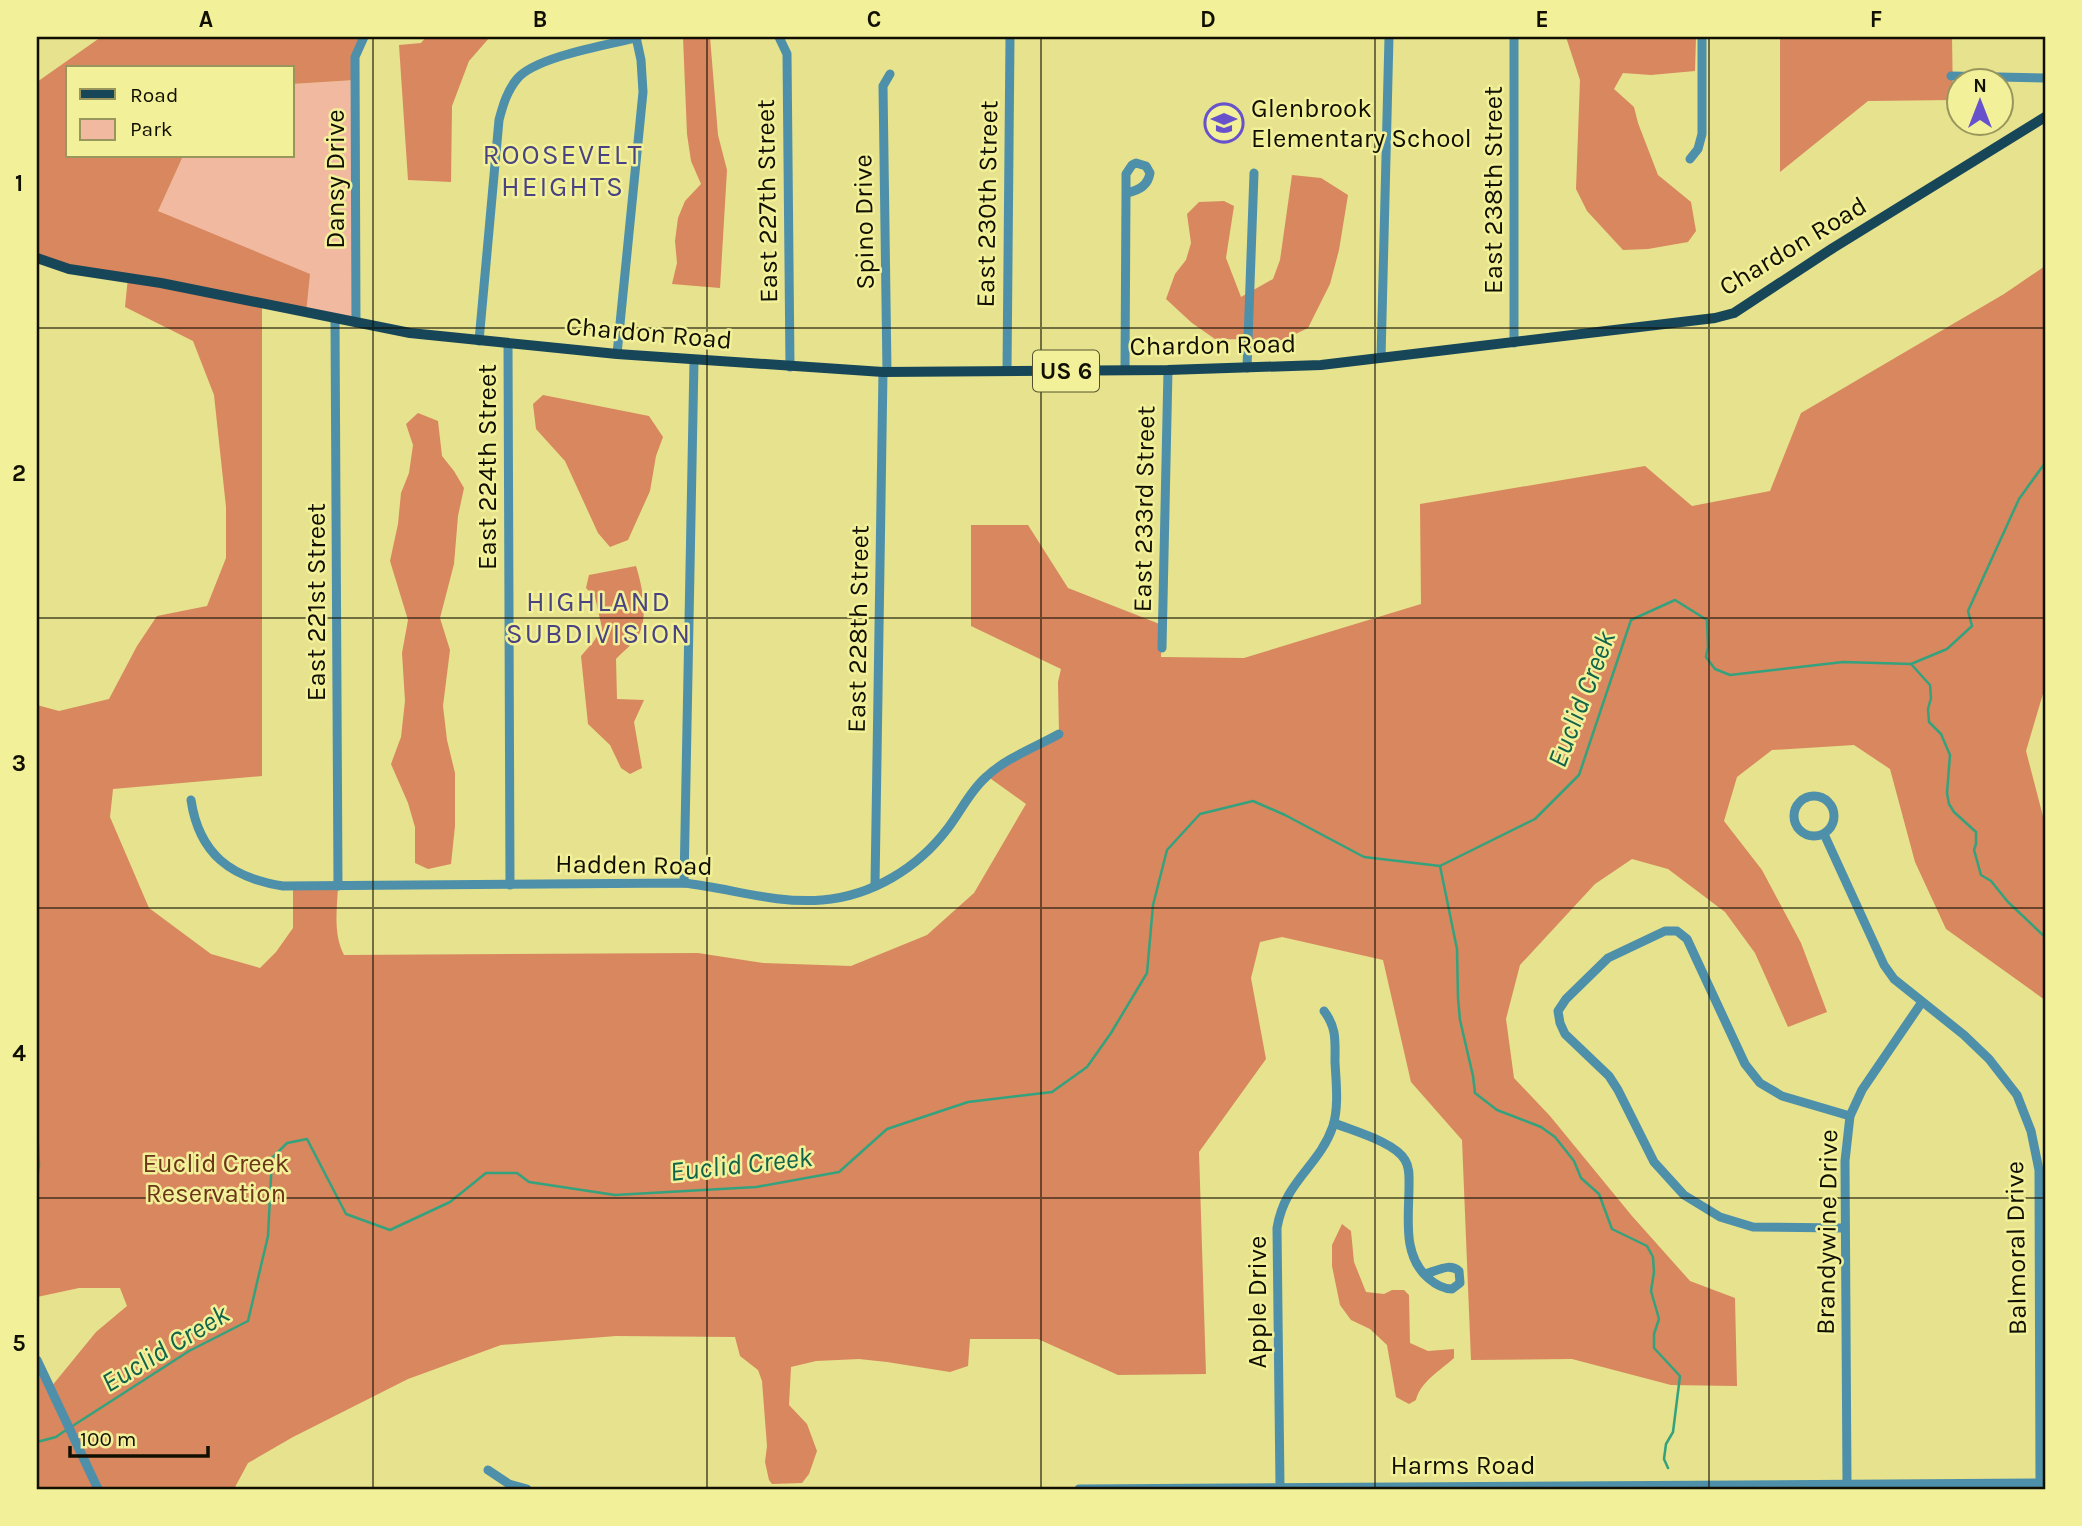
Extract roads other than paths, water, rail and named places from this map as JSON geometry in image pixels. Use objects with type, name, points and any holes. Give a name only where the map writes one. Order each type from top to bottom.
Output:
[{"type":"main road","name":"Chardon Road","points":[[37,258],[69,269],[161,283],[410,333],[617,354],[885,373],[1168,370],[1321,365],[1715,318],[1734,313],[1833,248],[2045,117]]},
{"type":"street","name":"Dansy Drive","points":[[356,323],[355,57],[364,37]]},
{"type":"street","points":[[479,341],[499,120],[509,90],[518,77],[542,62],[636,37],[643,92],[617,354]]},
{"type":"street","name":"East 227th Street","points":[[779,37],[787,54],[790,367]]},
{"type":"street","name":"East 230th Street","points":[[1007,371],[1010,37]]},
{"type":"street","points":[[1381,358],[1389,37]]},
{"type":"street","name":"East 238th Street","points":[[1514,37],[1514,343]]},
{"type":"street","points":[[1690,159],[1702,138],[1702,37]]},
{"type":"street","name":"Spino Drive","points":[[885,373],[883,86],[890,74]]},
{"type":"street","points":[[2016,77],[2045,78]]},
{"type":"street","points":[[1247,368],[1254,173]]},
{"type":"street","points":[[1125,370],[1126,193]]},
{"type":"street","name":"East 221st Street","points":[[335,319],[338,886]]},
{"type":"street","name":"East 224th Street","points":[[508,343],[510,885]]},
{"type":"street","points":[[684,883],[694,360]]},
{"type":"street","name":"East 233rd Street","points":[[1161,649],[1168,370]]},
{"type":"street","name":"East 228th Street","points":[[875,886],[885,373]]},
{"type":"street","name":"Hadden Road","points":[[191,800],[203,840],[217,858],[236,872],[263,883],[283,886],[684,883],[786,900],[821,900],[847,897],[901,874],[929,852],[987,776],[1059,734]]},
{"type":"street","points":[[1812,796],[1822,798],[1833,808],[1833,822],[1824,834],[1809,836],[1797,827],[1794,813],[1802,800],[1812,796]]},
{"type":"street","name":"Balmoral Drive","points":[[1824,834],[1884,965],[1894,979],[1964,1035],[1989,1059],[2017,1095],[2031,1131],[2039,1170],[2043,1483]]},
{"type":"street","points":[[1844,1228],[1753,1227],[1720,1217],[1684,1195],[1654,1162],[1609,1076],[1564,1034],[1559,1011],[1566,999],[1608,958],[1665,931],[1677,931],[1687,939],[1745,1063],[1760,1083],[1782,1096],[1850,1116]]},
{"type":"street","name":"Brandywine Drive","points":[[1848,1487],[1844,1161],[1850,1116],[1875,1068],[1922,1002]]},
{"type":"street","name":"Apple Drive","points":[[1280,1487],[1277,1228],[1293,1185],[1323,1146],[1334,1123],[1335,1032],[1332,1021],[1324,1011]]},
{"type":"street","points":[[1334,1123],[1390,1146],[1406,1162],[1409,1174],[1409,1244],[1412,1257],[1424,1274]]},
{"type":"street","points":[[37,1360],[96,1486]]},
{"type":"street","points":[[488,1470],[509,1484],[527,1489]]},
{"type":"street","name":"Harms Road","points":[[1079,1489],[1848,1487],[2043,1483]]},
{"type":"waterway","name":"Euclid Creek","points":[[71,1427],[189,1351],[248,1321],[268,1236],[272,1158],[287,1143],[307,1139],[346,1214],[390,1230],[450,1202],[486,1173],[517,1173],[529,1182],[615,1195],[756,1187],[839,1172],[887,1129],[968,1102],[1052,1092],[1087,1067],[1147,973],[1153,905],[1167,850],[1200,814],[1253,801],[1364,857],[1440,866],[1535,819],[1579,775],[1631,620],[1675,600],[1707,620],[1706,657],[1715,669],[1730,675],[1843,662],[1911,664],[1947,649],[1972,626],[1968,611],[2019,499],[2045,463]]},
{"type":"waterway","points":[[1911,664],[1930,685],[1929,722],[1941,734],[1950,755],[1947,793],[1949,804],[1976,832],[1974,850],[1981,875],[1991,881],[2008,902],[2045,937]]},
{"type":"waterway","points":[[1440,866],[1457,949],[1460,1020],[1475,1093],[1497,1110],[1541,1127],[1555,1137],[1574,1161],[1581,1178],[1599,1194],[1612,1229],[1647,1246],[1653,1257],[1651,1291],[1659,1319],[1654,1334],[1654,1348],[1680,1376],[1673,1432],[1666,1444],[1664,1459],[1668,1468]]},
{"type":"waterway","name":"Euclid Creek","points":[[37,1126],[37,1180]]},
{"type":"waterway","name":"Euclid Creek","points":[[37,1442],[56,1437],[66,1430]]},
{"type":"place","name":"Glenbrook Elementary School","points":[[1224,123]]},
{"type":"district","name":"ROOSEVELT HEIGHTS","points":[[563,170]]},
{"type":"district","name":"HIGHLAND SUBDIVISION","points":[[599,617]]},
{"type":"park label","name":"Euclid Creek Reservation","points":[[216,1178]]}]
